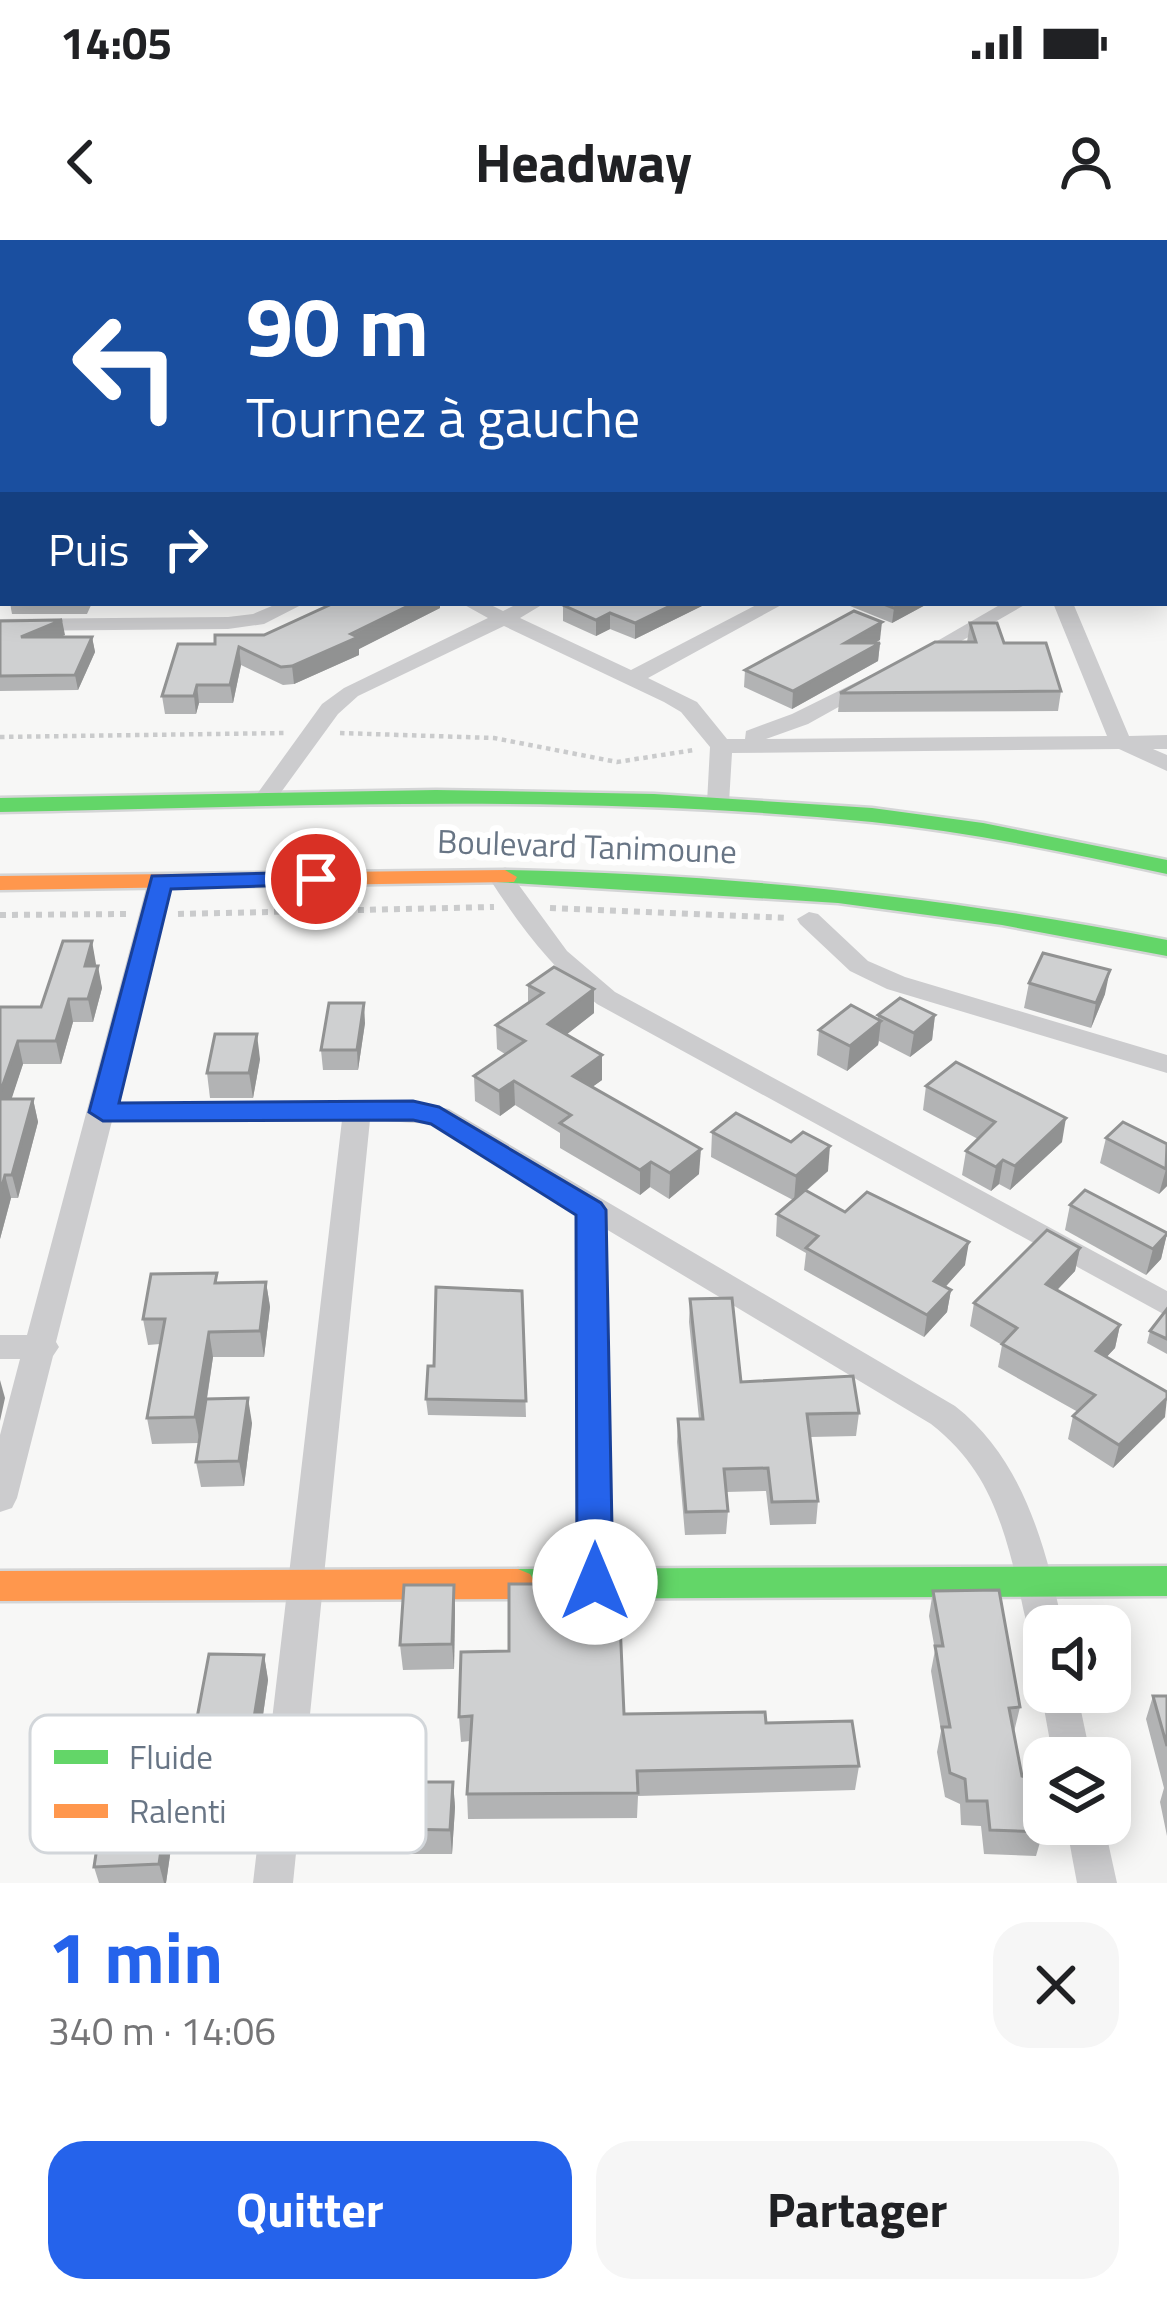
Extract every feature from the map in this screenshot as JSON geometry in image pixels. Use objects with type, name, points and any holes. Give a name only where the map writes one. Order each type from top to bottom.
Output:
[{"type":"main road","name":"Boulevard Tanimoune","points":[[0,805],[545,798],[720,774],[878,815],[1167,867]]},
{"type":"main road","name":"Boulevard Tanimoune","points":[[0,883],[501,878],[684,882],[895,898],[1167,948]]},
{"type":"main road","points":[[0,1586],[1167,1580]]},
{"type":"street","points":[[230,606],[256,620]]},
{"type":"street","points":[[0,625],[198,625],[256,620],[288,606]]},
{"type":"street","points":[[477,606],[688,707],[720,774]]},
{"type":"street","points":[[263,801],[310,733],[351,692],[528,606]]},
{"type":"street","points":[[629,679],[770,606]]},
{"type":"street","points":[[720,774],[800,719],[1012,606]]},
{"type":"street","points":[[1065,606],[1120,742],[1167,764]]},
{"type":"street","points":[[720,774],[1167,742]]},
{"type":"street","points":[[501,878],[568,970],[606,998],[1167,1305]]},
{"type":"street","points":[[0,1498],[43,1347],[160,881]]},
{"type":"street","points":[[809,919],[860,966],[896,983],[1167,1064]]},
{"type":"street","points":[[103,1112],[357,1110],[439,1116],[943,1415],[972,1439],[992,1468],[1036,1578],[1041,1605]]},
{"type":"street","points":[[290,1715],[357,1110]]},
{"type":"street","points":[[591,1210],[595,1582]]},
{"type":"street","points":[[0,1347],[43,1347]]},
{"type":"street","points":[[1089,1845],[1097,1883]]},
{"type":"street","points":[[273,1883],[276,1853]]},
{"type":"path","points":[[0,737],[310,733],[494,738],[617,762],[720,774]]},
{"type":"path","points":[[0,915],[518,907],[809,919]]},
{"type":"building","points":[[327,606],[408,606],[351,634],[358,637],[292,666],[281,667],[239,647],[230,685],[197,685],[194,696],[162,696],[178,644],[215,644],[215,635],[264,635]]},
{"type":"building","points":[[565,606],[670,606],[635,623],[610,613],[596,620]]},
{"type":"building","points":[[854,611],[882,622],[845,643],[880,643],[793,691],[745,670]]},
{"type":"building","points":[[62,620],[21,637],[92,637],[75,675],[0,676],[0,621]]},
{"type":"building","points":[[970,623],[997,623],[1004,643],[1046,643],[1061,691],[840,693],[935,642],[976,642]]},
{"type":"building","points":[[63,941],[92,941],[85,966],[98,966],[88,999],[69,999],[56,1041],[18,1041],[0,1093],[0,1007],[41,1007]]},
{"type":"building","points":[[1043,953],[1110,970],[1096,1003],[1029,983]]},
{"type":"building","points":[[554,967],[594,989],[548,1024],[602,1055],[573,1076],[701,1149],[670,1173],[651,1162],[640,1170],[560,1123],[571,1115],[514,1081],[499,1091],[474,1076],[525,1041],[496,1025],[543,993],[528,985]]},
{"type":"building","points":[[900,998],[935,1015],[914,1033],[878,1015]]},
{"type":"building","points":[[329,1003],[364,1003],[357,1050],[321,1050]]},
{"type":"building","points":[[851,1005],[881,1021],[850,1046],[819,1030]]},
{"type":"building","points":[[215,1034],[257,1034],[249,1073],[207,1073]]},
{"type":"building","points":[[956,1062],[1066,1118],[1015,1166],[1003,1160],[996,1167],[966,1151],[995,1122],[926,1086]]},
{"type":"building","points":[[0,1099],[33,1099],[12,1175],[5,1175],[0,1194]]},
{"type":"building","points":[[736,1113],[791,1142],[803,1132],[830,1146],[796,1176],[712,1132]]},
{"type":"building","points":[[1123,1122],[1167,1144],[1166,1169],[1106,1138]]},
{"type":"building","points":[[805,1190],[845,1212],[867,1192],[969,1242],[934,1281],[951,1290],[927,1315],[806,1248],[818,1236],[777,1214]]},
{"type":"building","points":[[1085,1190],[1167,1234],[1153,1249],[1070,1205]]},
{"type":"building","points":[[1047,1230],[1080,1248],[1046,1284],[1120,1325],[1096,1351],[1167,1392],[1167,1398],[1119,1445],[1073,1416],[1095,1395],[1002,1344],[1017,1328],[974,1303]]},
{"type":"building","points":[[217,1273],[215,1283],[266,1282],[260,1331],[209,1332],[195,1417],[147,1418],[165,1319],[143,1319],[151,1274]]},
{"type":"building","points":[[436,1287],[522,1291],[526,1401],[426,1399],[428,1366],[434,1366]]},
{"type":"building","points":[[732,1298],[741,1382],[853,1376],[859,1413],[807,1414],[818,1501],[772,1502],[768,1468],[724,1469],[728,1511],[686,1512],[678,1419],[703,1419],[690,1299]]},
{"type":"building","points":[[1167,1309],[1167,1339],[1150,1331]]},
{"type":"building","points":[[248,1398],[239,1461],[196,1462],[206,1399]]},
{"type":"building","points":[[509,1584],[590,1584],[591,1623],[620,1622],[624,1714],[765,1712],[766,1723],[852,1721],[859,1766],[637,1771],[638,1793],[467,1794],[472,1716],[459,1717],[461,1652],[509,1651]]},
{"type":"building","points":[[404,1585],[454,1585],[452,1644],[400,1645]]},
{"type":"building","points":[[999,1590],[1020,1707],[1009,1708],[1023,1776],[1023,1831],[990,1830],[987,1801],[967,1801],[965,1779],[950,1773],[942,1727],[950,1727],[935,1646],[943,1646],[933,1591]]},
{"type":"building","points":[[209,1654],[264,1655],[254,1715],[198,1715]]},
{"type":"building","points":[[1153,1696],[1167,1696],[1167,1746]]},
{"type":"building","points":[[426,1782],[453,1782],[450,1830],[426,1830]]},
{"type":"building","points":[[96,1853],[161,1853],[159,1864],[94,1867]]},
{"type":"traffic: fast","points":[[0,805],[436,797],[654,800],[946,824],[1167,867]]},
{"type":"traffic: fast","points":[[505,877],[673,882],[838,896],[1002,917],[1167,948]]},
{"type":"traffic: fast","points":[[518,1584],[1167,1581]]},
{"type":"traffic: slow","points":[[0,883],[505,877]]},
{"type":"traffic: slow","points":[[0,1586],[518,1584]]},
{"type":"route","points":[[316,879],[160,881],[103,1112],[413,1111],[439,1116],[591,1210],[595,1582]]}]
